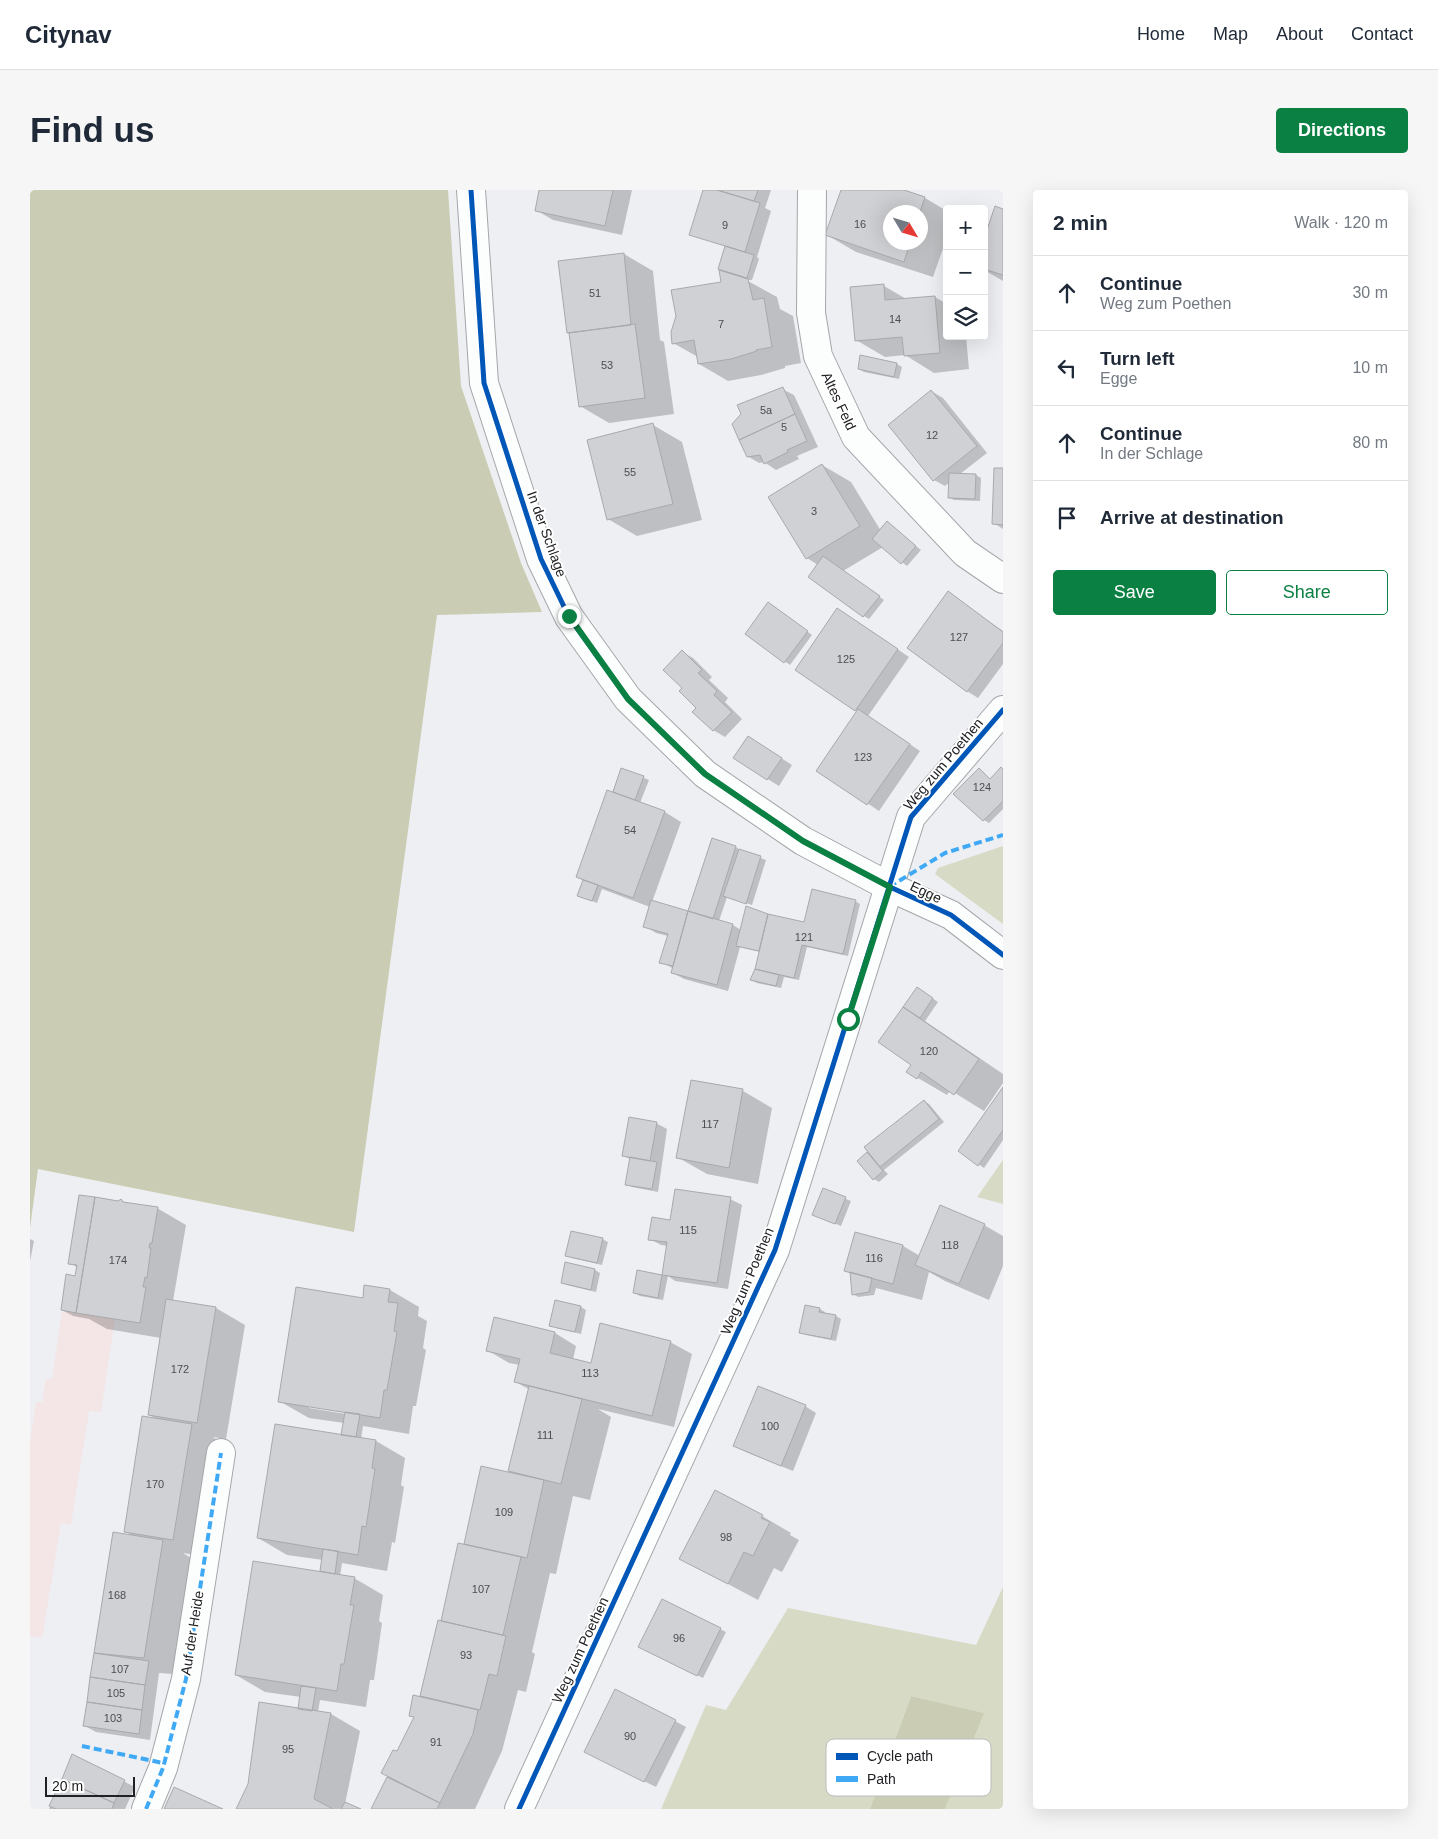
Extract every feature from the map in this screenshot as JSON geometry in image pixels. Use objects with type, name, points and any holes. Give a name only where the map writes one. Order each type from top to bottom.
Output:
[{"type":"street","name":"In der Schlage","points":[[471,190],[484,383],[541,559],[569,616],[628,699],[705,774],[803,841],[834,857]]},
{"type":"street","name":"Altes Feld","points":[[812,190],[811,313],[818,356],[856,437],[965,553],[1003,579]]},
{"type":"street","name":"Weg zum Poethen","points":[[520,1809],[776,1250],[911,817],[1003,710]]},
{"type":"street","name":"Egge","points":[[834,857],[890,887],[950,915],[1003,955]]},
{"type":"street","name":"Auf der Heide","points":[[146,1809],[163,1768],[186,1679],[221,1453]]},
{"type":"shaded area","points":[[62,1311],[115,1319],[101,1412],[89,1411],[71,1525],[61,1523],[42,1638],[30,1636],[30,1441],[36,1402],[42,1402],[46,1379],[52,1379]]},
{"type":"green space","points":[[30,190],[448,190],[461,386],[521,563],[542,612],[437,615],[354,1232],[38,1169],[30,1228]]},
{"type":"green space","points":[[1003,846],[1003,924],[935,874],[938,868]]},
{"type":"green space","points":[[1003,1160],[1003,1204],[977,1197]]},
{"type":"green space","points":[[1003,1587],[1003,1809],[945,1809],[950,1796],[991,1796],[991,1739],[973,1739],[983,1713],[911,1696],[895,1739],[826,1739],[826,1796],[875,1796],[870,1809],[661,1809],[706,1705],[726,1710],[788,1608],[976,1645]]},
{"type":"green space","points":[[911,1696],[984,1713],[973,1739],[895,1739]]},
{"type":"green space","points":[[875,1796],[950,1796],[945,1809],[870,1809]]},
{"type":"building","points":[[539,190],[613,190],[605,226],[535,211]]},
{"type":"building","points":[[703,190],[717,190],[760,203],[745,252],[689,235]]},
{"type":"building","points":[[717,190],[758,190],[754,201]]},
{"type":"building","points":[[841,190],[904,190],[925,197],[922,205],[883,205],[883,250],[908,250],[904,262],[825,235]]},
{"type":"building","points":[[995,206],[1003,209],[1003,275],[988,270],[988,227]]},
{"type":"building","points":[[725,246],[754,255],[747,278],[718,269]]},
{"type":"building","points":[[624,253],[631,325],[567,333],[558,261]]},
{"type":"building","points":[[719,270],[748,279],[753,300],[764,298],[772,347],[756,350],[731,359],[698,364],[694,340],[672,344],[671,332],[676,316],[671,290],[721,282]]},
{"type":"building","points":[[884,284],[885,300],[935,296],[940,353],[904,356],[902,337],[855,341],[850,287]]},
{"type":"building","points":[[635,324],[645,398],[579,407],[569,333]]},
{"type":"building","points":[[860,355],[897,363],[894,377],[858,369]]},
{"type":"building","points":[[783,387],[795,414],[739,440],[732,424],[741,414],[737,405]]},
{"type":"building","points":[[931,390],[977,446],[933,481],[888,425]]},
{"type":"building","points":[[795,414],[807,441],[764,464],[760,455],[747,457],[739,440]]},
{"type":"building","points":[[653,423],[673,504],[607,520],[587,440]]},
{"type":"building","points":[[822,464],[860,526],[806,559],[768,497]]},
{"type":"building","points":[[994,468],[1003,468],[1003,525],[992,524]]},
{"type":"building","points":[[949,473],[976,474],[975,499],[948,498]]},
{"type":"building","points":[[887,521],[916,546],[901,564],[872,539]]},
{"type":"building","points":[[823,556],[880,596],[863,617],[808,577]]},
{"type":"building","points":[[948,591],[1003,632],[1003,643],[967,692],[907,648]]},
{"type":"building","points":[[768,602],[808,631],[784,663],[745,634]]},
{"type":"building","points":[[837,608],[898,649],[855,711],[795,670]]},
{"type":"building","points":[[682,650],[702,670],[698,673],[717,691],[714,695],[732,712],[713,731],[692,712],[696,708],[679,691],[682,688],[663,670]]},
{"type":"building","points":[[858,709],[910,744],[867,805],[816,771]]},
{"type":"building","points":[[748,736],[782,758],[767,780],[733,758]]},
{"type":"building","points":[[1001,767],[1003,769],[1003,801],[983,821],[953,794],[979,768],[990,779]]},
{"type":"building","points":[[621,768],[644,776],[635,800],[613,792]]},
{"type":"building","points":[[607,790],[665,811],[633,898],[576,877]]},
{"type":"building","points":[[712,838],[736,846],[713,919],[688,911]]},
{"type":"building","points":[[739,849],[761,856],[746,904],[723,896]]},
{"type":"building","points":[[583,880],[598,885],[592,901],[577,896]]},
{"type":"building","points":[[812,889],[856,900],[843,954],[802,945],[794,978],[755,969],[768,914],[804,922]]},
{"type":"building","points":[[651,900],[688,911],[673,966],[659,963],[668,934],[643,927]]},
{"type":"building","points":[[746,906],[768,914],[759,951],[736,946]]},
{"type":"building","points":[[688,911],[733,924],[717,985],[671,973]]},
{"type":"building","points":[[755,969],[779,975],[776,986],[750,980]]},
{"type":"building","points":[[917,987],[933,998],[920,1018],[903,1007]]},
{"type":"building","points":[[903,1007],[979,1059],[954,1095],[921,1072],[917,1079],[906,1072],[911,1065],[878,1042]]},
{"type":"building","points":[[691,1080],[743,1089],[729,1168],[676,1158]]},
{"type":"building","points":[[1003,1087],[1003,1130],[978,1166],[958,1151]]},
{"type":"building","points":[[924,1100],[939,1119],[880,1167],[864,1147]]},
{"type":"building","points":[[629,1117],[657,1122],[650,1161],[622,1156]]},
{"type":"building","points":[[867,1152],[883,1171],[873,1180],[857,1161]]},
{"type":"building","points":[[630,1157],[657,1162],[652,1189],[625,1185]]},
{"type":"building","points":[[823,1188],[846,1197],[835,1224],[812,1215]]},
{"type":"building","points":[[675,1189],[731,1197],[717,1283],[662,1275],[667,1242],[648,1240],[652,1217],[670,1220]]},
{"type":"building","points":[[79,1195],[95,1197],[76,1313],[61,1310],[66,1274],[75,1276],[77,1265],[68,1264]]},
{"type":"building","points":[[95,1197],[118,1201],[121,1199],[123,1202],[158,1207],[152,1243],[150,1243],[149,1248],[151,1248],[147,1278],[145,1277],[143,1287],[146,1287],[140,1323],[76,1313]]},
{"type":"building","points":[[940,1205],[985,1224],[959,1284],[915,1265]]},
{"type":"building","points":[[571,1231],[603,1238],[597,1263],[565,1256]]},
{"type":"building","points":[[855,1232],[903,1245],[893,1284],[844,1271]]},
{"type":"building","points":[[565,1262],[595,1269],[591,1290],[561,1283]]},
{"type":"building","points":[[637,1270],[662,1275],[658,1298],[633,1293]]},
{"type":"building","points":[[850,1272],[872,1278],[869,1292],[852,1295]]},
{"type":"building","points":[[364,1285],[390,1289],[388,1302],[398,1303],[394,1331],[397,1332],[387,1390],[384,1390],[380,1418],[278,1402],[296,1287],[363,1298]]},
{"type":"building","points":[[166,1299],[216,1307],[197,1423],[148,1415]]},
{"type":"building","points":[[555,1300],[581,1306],[575,1332],[549,1326]]},
{"type":"building","points":[[805,1305],[820,1308],[819,1312],[836,1315],[831,1339],[799,1333]]},
{"type":"building","points":[[494,1317],[555,1332],[550,1353],[591,1363],[600,1323],[671,1341],[652,1416],[514,1382],[520,1359],[486,1351]]},
{"type":"building","points":[[529,1386],[582,1399],[561,1484],[508,1471]]},
{"type":"building","points":[[758,1386],[806,1405],[781,1466],[733,1446]]},
{"type":"building","points":[[345,1412],[360,1414],[356,1437],[341,1435]]},
{"type":"building","points":[[142,1416],[192,1424],[173,1540],[124,1532]]},
{"type":"building","points":[[275,1424],[376,1440],[372,1468],[375,1469],[366,1527],[362,1526],[358,1555],[257,1538]]},
{"type":"building","points":[[481,1466],[544,1480],[527,1558],[464,1544]]},
{"type":"building","points":[[715,1490],[763,1515],[761,1518],[770,1522],[753,1556],[744,1552],[728,1584],[679,1559]]},
{"type":"building","points":[[113,1532],[163,1540],[144,1658],[94,1653]]},
{"type":"building","points":[[458,1543],[521,1557],[503,1635],[441,1621]]},
{"type":"building","points":[[323,1549],[338,1551],[335,1574],[320,1571]]},
{"type":"building","points":[[253,1561],[355,1577],[350,1605],[354,1605],[344,1664],[341,1664],[337,1691],[235,1675]]},
{"type":"building","points":[[662,1599],[721,1628],[697,1676],[638,1647]]},
{"type":"building","points":[[438,1620],[506,1636],[497,1676],[489,1674],[480,1710],[420,1696]]},
{"type":"building","points":[[94,1653],[149,1661],[145,1685],[90,1677]]},
{"type":"building","points":[[90,1677],[145,1685],[142,1710],[87,1702]]},
{"type":"building","points":[[301,1686],[316,1688],[312,1711],[298,1709]]},
{"type":"building","points":[[615,1689],[676,1720],[644,1782],[584,1752]]},
{"type":"building","points":[[413,1695],[478,1710],[473,1734],[440,1803],[381,1773],[393,1750],[397,1751],[414,1717],[409,1716]]},
{"type":"building","points":[[87,1702],[142,1710],[139,1734],[83,1726]]},
{"type":"building","points":[[259,1702],[331,1713],[314,1799],[333,1809],[236,1809],[248,1784]]},
{"type":"building","points":[[72,1754],[125,1780],[114,1803],[62,1779]]},
{"type":"building","points":[[387,1777],[440,1803],[437,1809],[371,1809]]},
{"type":"building","points":[[62,1779],[114,1803],[112,1809],[56,1809],[49,1806]]},
{"type":"building","points":[[174,1787],[223,1809],[164,1809]]},
{"type":"building","points":[[345,1802],[361,1809],[341,1809]]},
{"type":"marked path","points":[[889,887],[945,853],[1003,835]]},
{"type":"marked path","points":[[146,1809],[163,1768],[186,1679],[221,1453]]},
{"type":"marked path","points":[[82,1746],[163,1763]]},
{"type":"cycle path","points":[[471,190],[484,383],[541,559],[569,617],[628,699],[705,774],[803,841],[890,887],[951,915],[1003,955]]},
{"type":"cycle path","points":[[519,1809],[775,1250],[911,817],[1003,710]]},
{"type":"route","points":[[569,616],[628,699],[705,774],[803,841],[890,887],[848,1019]]}]
